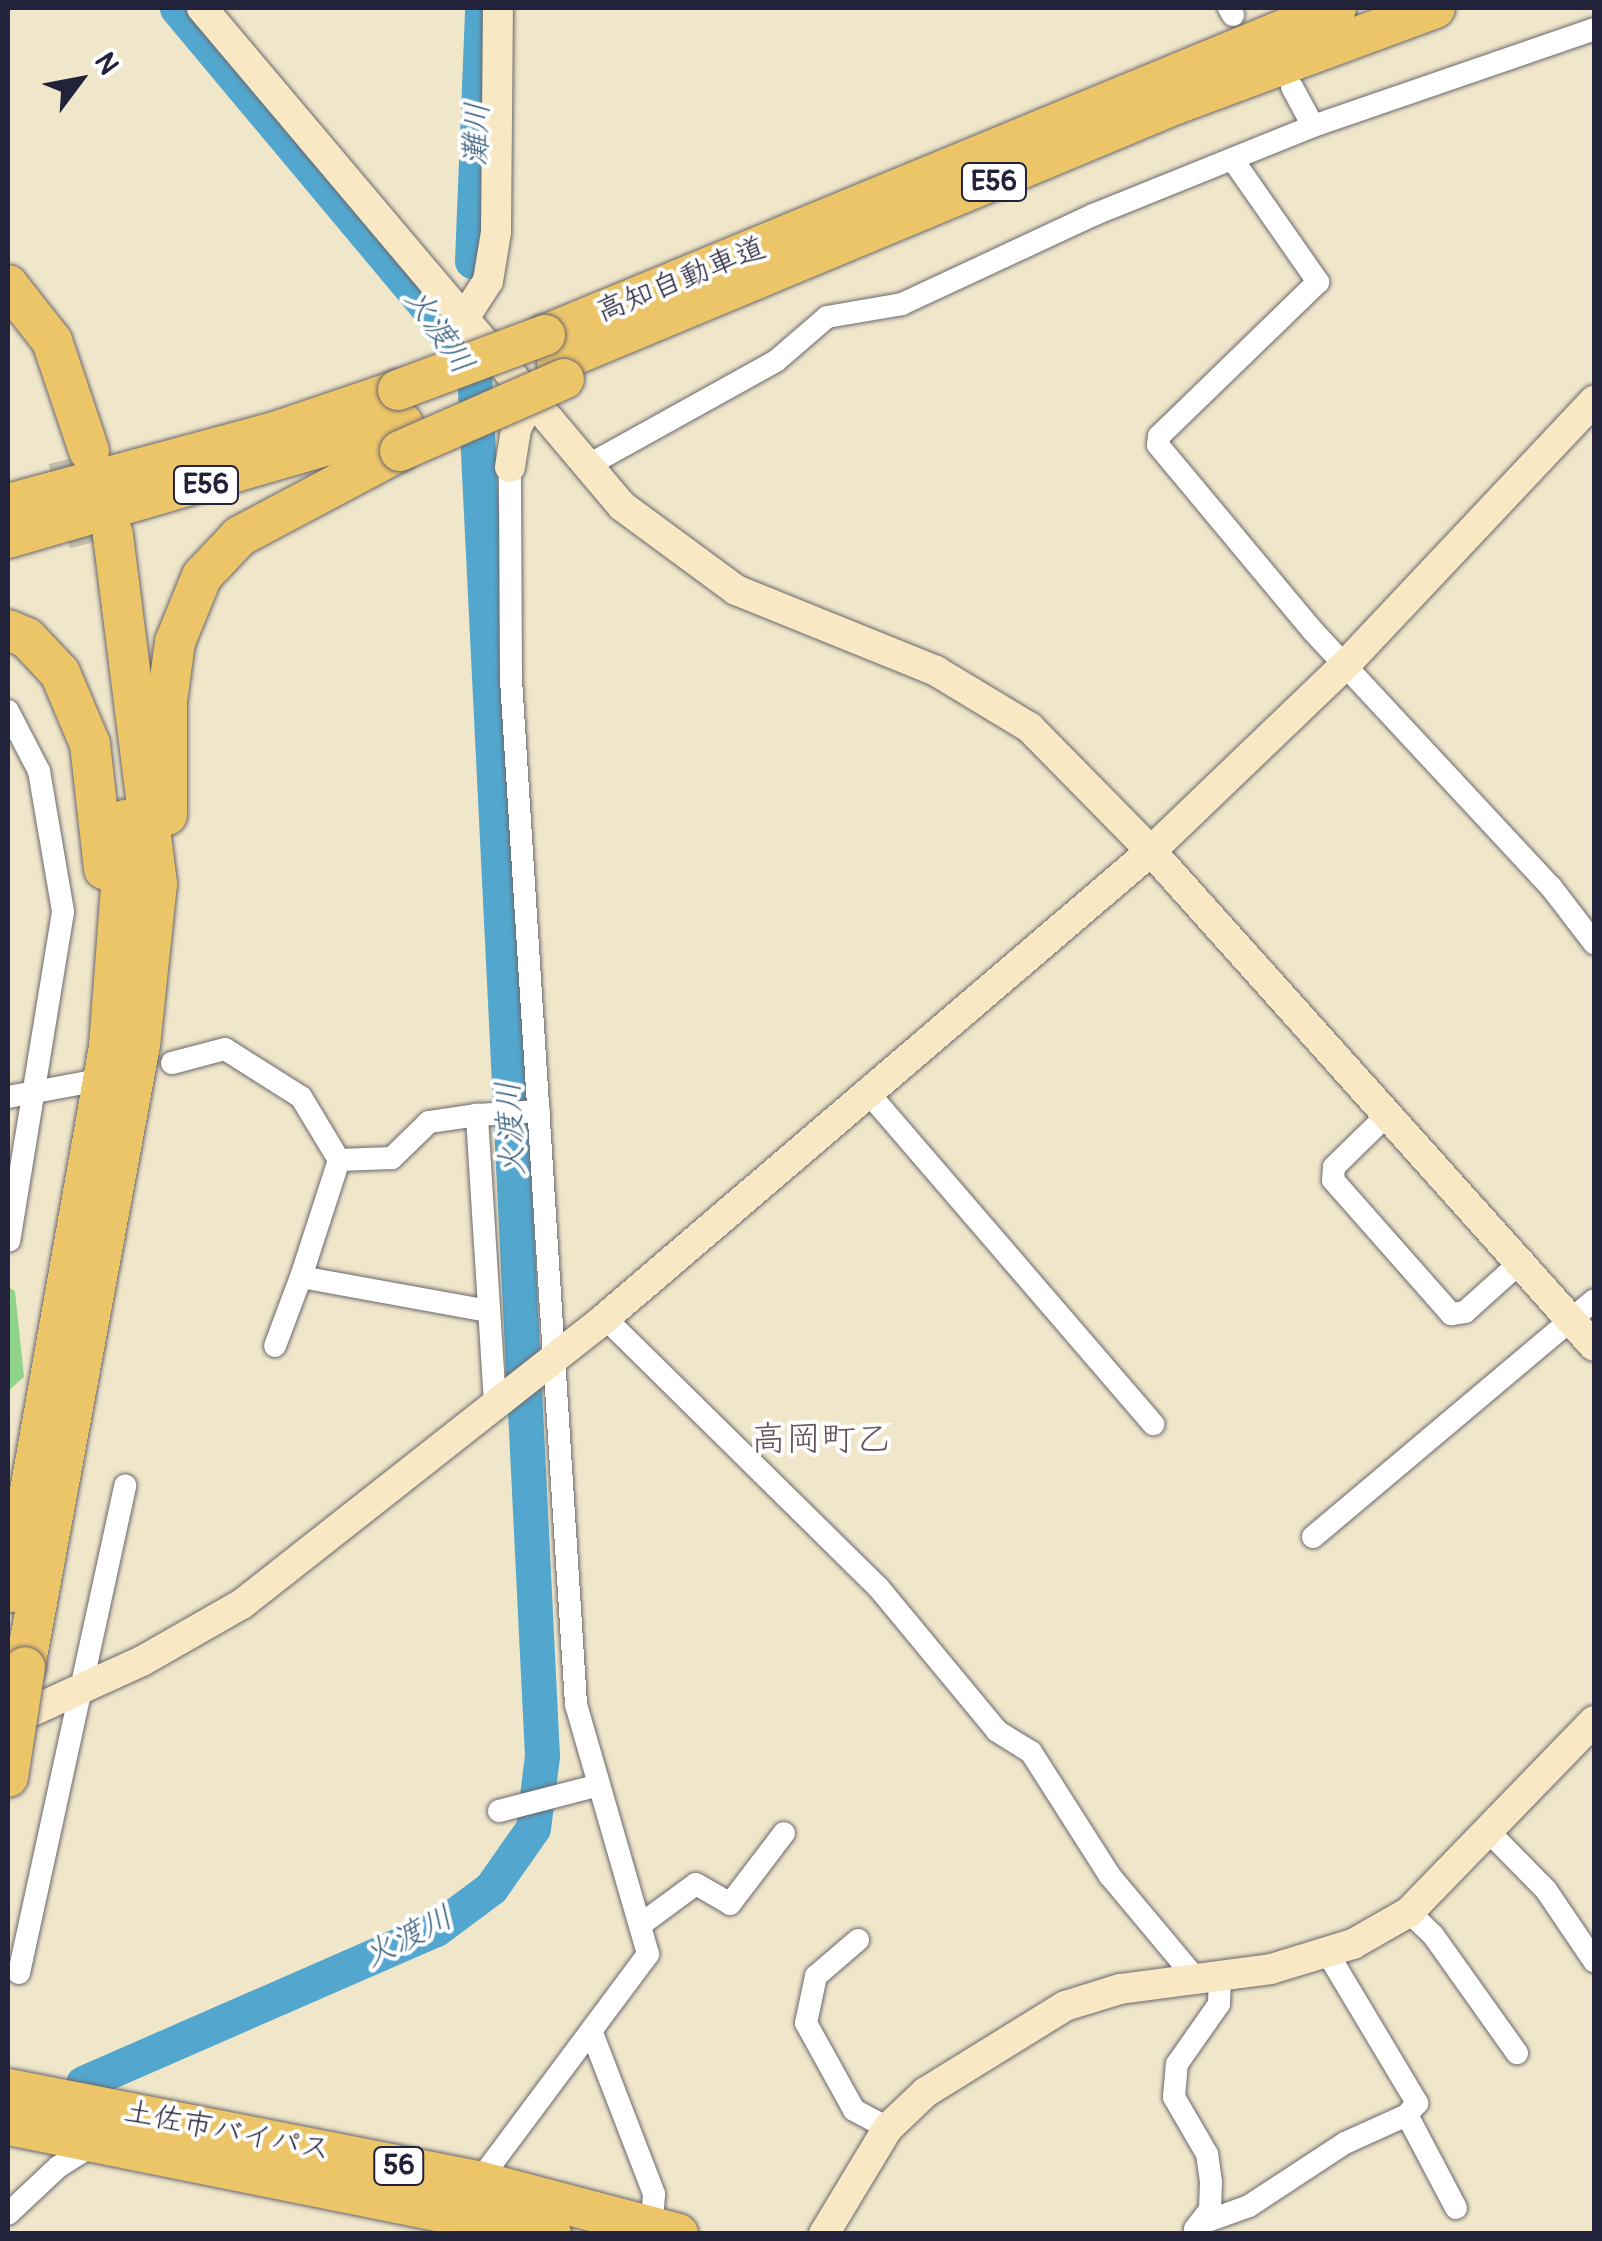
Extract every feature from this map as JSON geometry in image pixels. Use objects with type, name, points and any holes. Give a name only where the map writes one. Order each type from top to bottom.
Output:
[{"type":"highway","name":"高知自動車道","points":[[555,359],[1336,8]]},
{"type":"highway","name":"高知自動車道","points":[[8,538],[400,421],[766,278],[1176,104],[1434,8]]},
{"type":"highway","points":[[8,285],[52,341],[79,455],[8,321]]},
{"type":"highway","points":[[8,1778],[140,1045],[169,800],[167,701],[175,642],[202,576],[240,536],[400,421],[555,359]]},
{"type":"highway","name":"高知自動車道","points":[[8,504],[123,474],[400,421]]},
{"type":"highway","points":[[8,489],[123,474]]},
{"type":"highway","points":[[8,1616],[109,1047],[115,942],[126,878],[126,759],[101,539],[157,884]]},
{"type":"highway","points":[[8,630],[27,638],[60,673],[90,744],[115,942]]},
{"type":"highway","name":"土佐市バイパス","points":[[10,2102],[101,2129],[464,2209],[551,2234]]},
{"type":"highway","name":"土佐市バイパス","points":[[464,2209],[665,2229]]},
{"type":"street","points":[[202,8],[586,467],[659,538],[736,590],[936,671],[1029,727],[1151,851],[1523,1260],[1583,1309],[1594,1346]]},
{"type":"street","points":[[464,318],[488,281],[496,232],[498,8]]},
{"type":"street","points":[[586,467],[776,361],[826,317],[902,304],[963,281],[1093,215],[1314,126],[1594,29]]},
{"type":"street","points":[[1292,88],[1314,126]]},
{"type":"street","points":[[1233,160],[1318,282],[1158,436],[1158,445],[1313,631],[1348,662],[1594,942]]},
{"type":"street","points":[[464,2209],[642,1970],[648,1954],[596,1786],[576,1704],[534,1111],[512,679],[510,467],[516,428],[531,401]]},
{"type":"street","points":[[8,1722],[242,1604],[605,1318],[871,1096],[1151,851],[1348,662],[1594,401]]},
{"type":"street","points":[[8,711],[39,771],[63,912],[19,1095],[9,1241]]},
{"type":"street","points":[[172,1063],[225,1049],[301,1097],[339,1160],[275,1346]]},
{"type":"street","points":[[19,1095],[88,1082]]},
{"type":"street","points":[[871,1096],[1153,1424]]},
{"type":"street","points":[[339,1160],[392,1158],[428,1122],[534,1111]]},
{"type":"street","points":[[1389,1113],[1334,1166],[1333,1180],[1451,1314],[1464,1312],[1523,1260]]},
{"type":"street","points":[[483,1115],[489,1311],[501,1398]]},
{"type":"street","points":[[301,1277],[489,1311]]},
{"type":"street","points":[[1313,1537],[1583,1309]]},
{"type":"street","points":[[605,1318],[878,1588],[998,1731],[1031,1752],[1110,1876],[1208,1977],[1219,2004],[1177,2064],[1174,2096],[1206,2154],[1210,2210],[1195,2229]]},
{"type":"street","points":[[19,1973],[126,1485]]},
{"type":"street","points":[[824,2234],[888,2128],[926,2092],[1065,2006],[1120,1990],[1328,1954],[1410,1912],[1594,1721]]},
{"type":"street","points":[[500,1811],[596,1786]]},
{"type":"street","points":[[1490,1833],[1546,1890],[1594,1960]]},
{"type":"street","points":[[640,1925],[696,1884],[730,1904],[784,1834]]},
{"type":"street","points":[[1410,1912],[1516,2053]]},
{"type":"street","points":[[858,1940],[816,1976],[806,2023],[854,2110],[888,2128]]},
{"type":"street","points":[[1195,2229],[1250,2206],[1345,2143],[1407,2115],[1417,2102],[1328,1954]]},
{"type":"street","points":[[592,2034],[665,2229]]},
{"type":"street","points":[[1407,2115],[1456,2208]]},
{"type":"street","points":[[8,2214],[101,2129]]},
{"type":"green space","points":[[8,1287],[15,1291],[24,1377],[8,1391]]},
{"type":"waterway","name":"火渡川","points":[[177,8],[424,303],[473,372]]},
{"type":"waterway","name":"灘川","points":[[472,261],[482,8]]},
{"type":"waterway","name":"火渡川","points":[[83,2083],[436,1929],[491,1888],[533,1828],[542,1756],[473,351]]},
{"type":"tunnel","points":[[68,459],[89,543]]},
{"type":"district","name":"高岡町乙","points":[[821,1439]]}]
